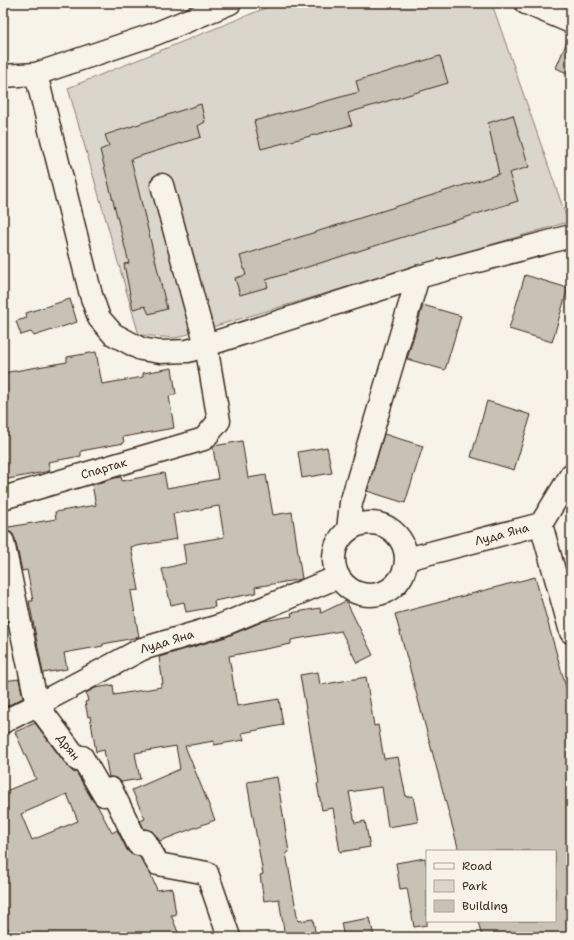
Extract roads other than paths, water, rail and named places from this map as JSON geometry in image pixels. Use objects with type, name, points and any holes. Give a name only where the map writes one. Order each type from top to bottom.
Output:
[{"type":"street","points":[[3,76],[36,74],[155,34],[230,3]]},
{"type":"street","points":[[526,3],[571,22]]},
{"type":"street","points":[[36,74],[91,295],[99,318],[112,334],[141,349],[160,352],[188,351],[418,278],[571,236]]},
{"type":"street","points":[[162,185],[206,346]]},
{"type":"street","points":[[348,530],[351,503],[418,278]]},
{"type":"street","name":"Спартак","points":[[3,498],[204,439],[220,421],[206,346]]},
{"type":"street","name":"Луда Яна","points":[[407,559],[541,524],[571,474]]},
{"type":"street","points":[[363,523],[379,523],[394,530],[404,543],[407,559],[402,578],[389,591],[370,596],[352,591],[338,577],[334,565],[334,552],[339,540],[348,530],[363,523]]},
{"type":"street","points":[[541,524],[571,632]]},
{"type":"street","name":"Дрян","points":[[3,542],[37,705],[78,760],[82,757],[104,795],[111,789],[138,844],[145,841],[158,864],[207,873],[229,937]]},
{"type":"street","name":"Луда Яна","points":[[3,722],[142,649],[222,625],[338,577]]}]
